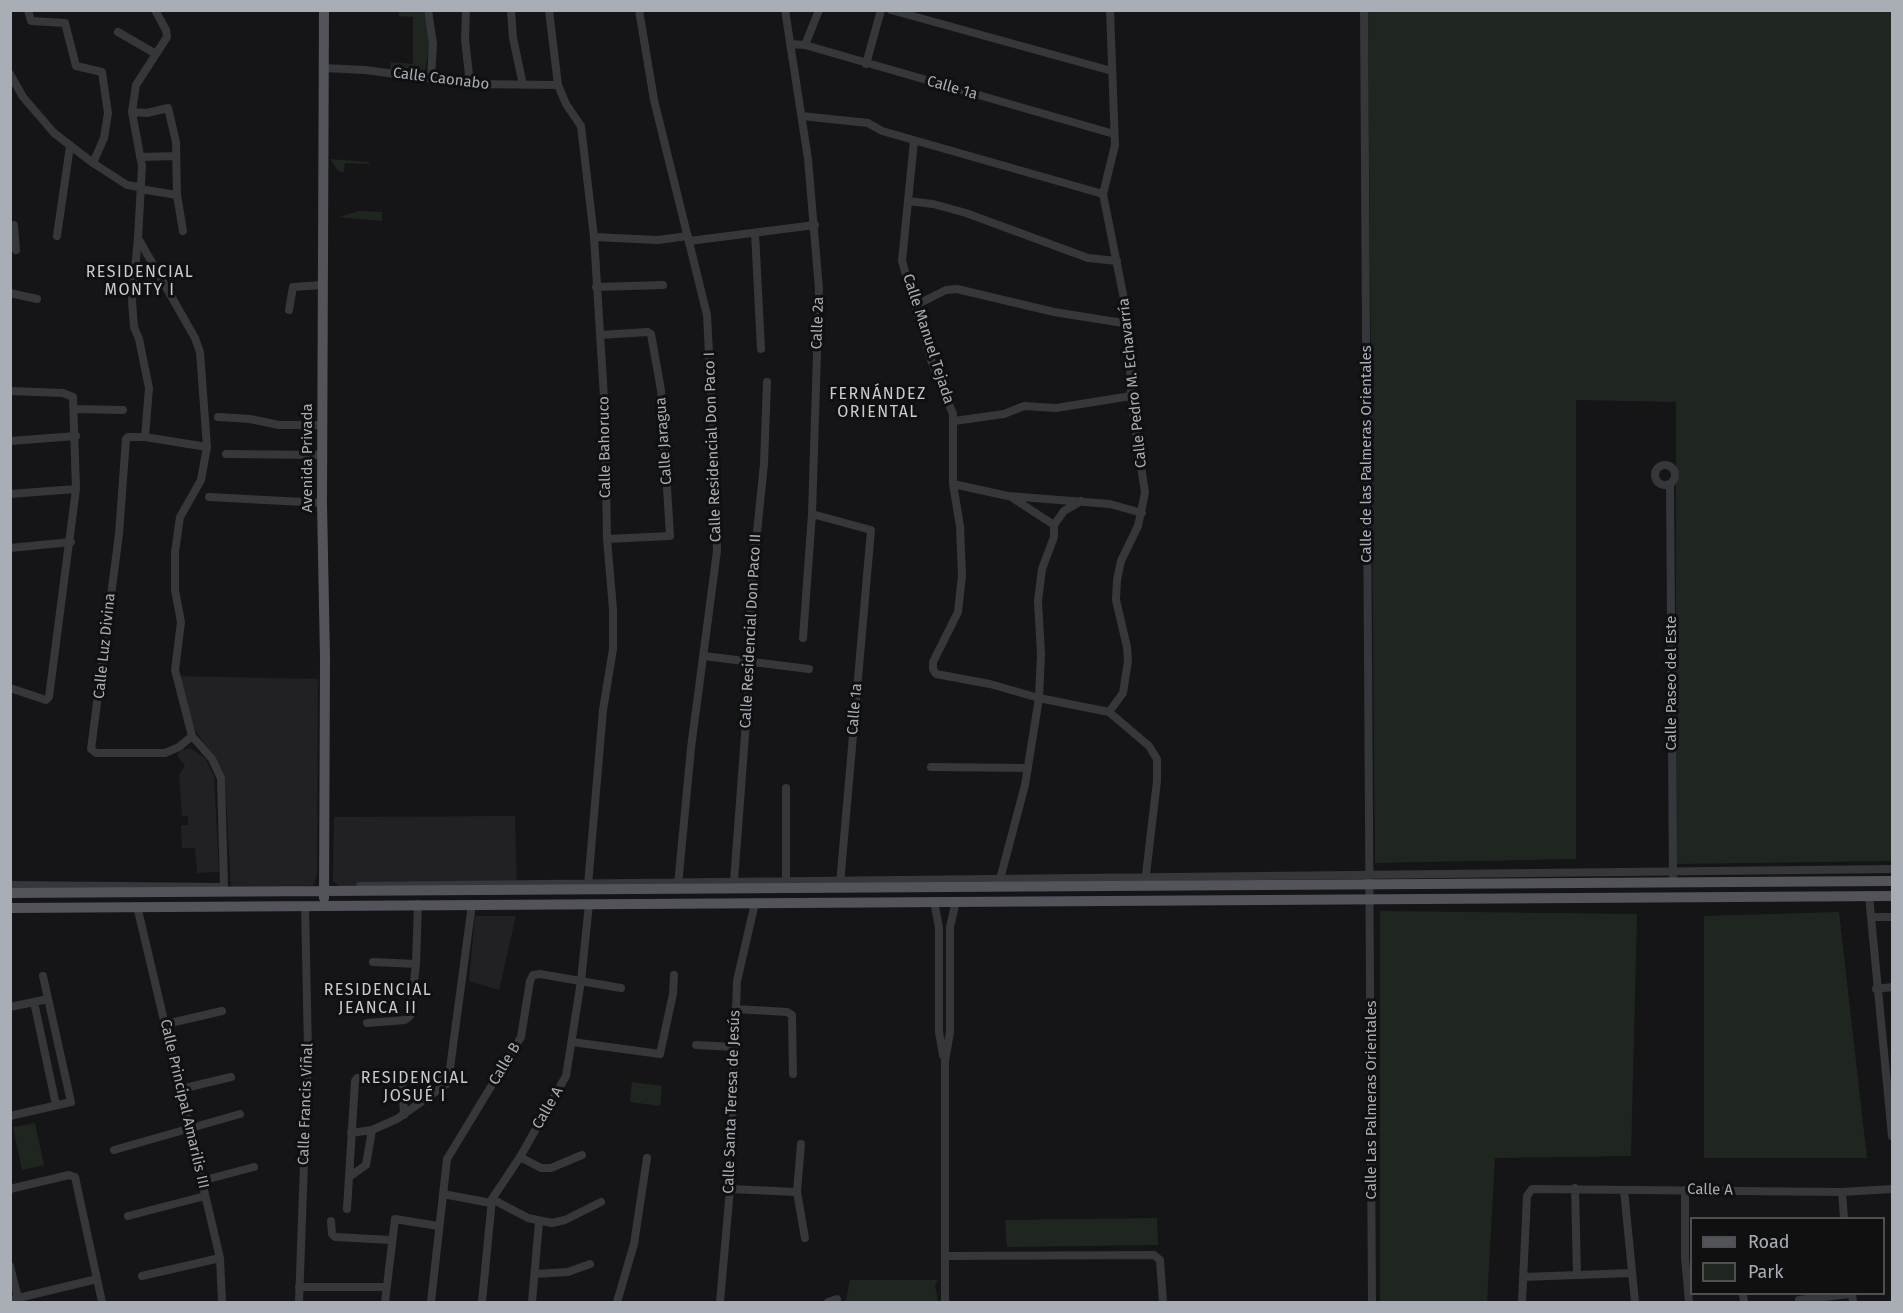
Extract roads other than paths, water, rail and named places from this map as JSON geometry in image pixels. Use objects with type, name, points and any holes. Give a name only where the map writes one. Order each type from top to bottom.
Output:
[{"type":"main road","name":"Avenida Privada","points":[[324,10],[322,503],[324,906]]},
{"type":"main road","points":[[10,893],[678,884],[1673,877],[1893,881]]},
{"type":"main road","points":[[10,908],[1893,896]]},
{"type":"street","points":[[28,10],[31,21],[65,23],[76,66],[102,72],[108,113],[105,138],[93,163]]},
{"type":"street","points":[[155,10],[166,30],[167,37],[136,85],[132,112],[140,157],[138,238],[132,301],[134,327],[139,339],[149,388],[145,437],[207,447]]},
{"type":"street","points":[[428,10],[433,44],[430,78]]},
{"type":"street","points":[[466,10],[465,39],[470,84]]},
{"type":"street","points":[[511,10],[513,38],[523,85]]},
{"type":"street","name":"Calle Bahoruco","points":[[549,10],[558,85],[566,104],[581,126],[594,237],[605,414],[607,539],[613,609],[613,649],[603,710],[588,886]]},
{"type":"street","name":"Calle Residencial Don Paco I","points":[[639,10],[654,100],[708,315],[718,537],[691,748],[678,884]]},
{"type":"street","name":"Calle 2a","points":[[785,10],[802,116],[815,225],[819,290],[812,514],[803,638]]},
{"type":"street","points":[[805,45],[819,10]]},
{"type":"street","points":[[866,64],[881,10]]},
{"type":"street","points":[[891,10],[1112,71]]},
{"type":"street","name":"Calle Pedro M. Echavarría","points":[[1110,10],[1114,156],[1103,194],[1129,324],[1131,396],[1145,493],[1142,513],[1121,561],[1117,580],[1116,600],[1128,647],[1128,661],[1123,693],[1110,712]]},
{"type":"street","name":"Calle de las Palmeras Orientales","points":[[1364,10],[1370,898]]},
{"type":"street","points":[[118,32],[156,54]]},
{"type":"street","name":"Calle 1a","points":[[790,44],[805,45],[1114,134]]},
{"type":"street","name":"Calle Caonabo","points":[[324,68],[470,84],[558,85]]},
{"type":"street","points":[[10,74],[12,83],[35,112],[70,146],[93,163],[128,185],[177,195]]},
{"type":"street","points":[[132,112],[168,108],[176,156],[177,195],[183,231]]},
{"type":"street","points":[[802,116],[868,123],[882,132],[1103,194]]},
{"type":"street","name":"Calle Manuel Tejada","points":[[914,141],[902,256],[954,421],[951,430],[953,484],[960,526],[962,576],[958,612],[933,662],[936,674],[990,684],[1039,698]]},
{"type":"street","points":[[57,236],[70,146]]},
{"type":"street","points":[[140,157],[176,156]]},
{"type":"street","points":[[909,201],[933,204],[966,213],[1088,258],[1117,261]]},
{"type":"street","points":[[10,225],[14,225],[16,250]]},
{"type":"street","points":[[594,237],[658,240],[755,233],[815,225]]},
{"type":"street","points":[[755,233],[762,349]]},
{"type":"street","points":[[138,238],[198,344],[207,447],[201,480],[180,517],[175,552],[176,590],[181,622],[175,670],[192,736],[212,759],[222,778],[224,887]]},
{"type":"street","points":[[289,310],[293,287],[323,285]]},
{"type":"street","points":[[596,287],[663,285]]},
{"type":"street","points":[[916,305],[946,290],[957,289],[1054,312],[1129,324]]},
{"type":"street","points":[[10,293],[37,300]]},
{"type":"street","name":"Calle Jaragua","points":[[600,335],[648,332],[651,334],[661,390],[670,536],[607,539]]},
{"type":"street","name":"Calle Residencial Don Paco II","points":[[734,880],[749,661],[752,580],[764,464],[767,382]]},
{"type":"street","points":[[10,391],[63,393],[73,397],[76,435],[76,489],[71,542],[49,697],[46,700],[10,688]]},
{"type":"street","points":[[954,421],[1004,414],[1024,406],[1056,408],[1131,396]]},
{"type":"street","points":[[75,409],[123,410]]},
{"type":"street","points":[[218,417],[250,418],[279,425],[323,425]]},
{"type":"street","points":[[10,441],[76,435]]},
{"type":"street","name":"Calle Luz Divina","points":[[145,437],[126,439],[119,534],[91,749],[96,753],[165,753],[179,747],[192,736]]},
{"type":"street","points":[[226,453],[323,455]]},
{"type":"street","points":[[953,484],[1008,496],[1110,504],[1142,513]]},
{"type":"street","name":"Calle Paseo del Este","points":[[1671,484],[1673,877]]},
{"type":"street","points":[[10,494],[76,489]]},
{"type":"street","points":[[1008,496],[1054,525]]},
{"type":"street","points":[[209,497],[322,503]]},
{"type":"street","points":[[1000,882],[1028,768],[1039,698],[1041,654],[1038,601],[1042,569],[1054,537],[1054,525],[1064,511],[1081,501]]},
{"type":"street","name":"Calle 1a","points":[[812,514],[871,531],[840,883]]},
{"type":"street","points":[[10,548],[71,542]]},
{"type":"street","points":[[704,656],[809,669]]},
{"type":"street","points":[[1039,698],[1110,712],[1149,746],[1157,759],[1157,781],[1145,882]]},
{"type":"street","points":[[931,767],[1028,768]]},
{"type":"street","points":[[786,788],[786,880]]},
{"type":"street","points":[[1673,877],[1893,869]]},
{"type":"street","points":[[678,884],[734,880],[840,883]]},
{"type":"street","points":[[10,885],[325,889]]},
{"type":"street","points":[[1869,896],[1876,988],[1893,1136]]},
{"type":"street","name":"Calle Las Palmeras Orientales","points":[[1370,898],[1372,1302]]},
{"type":"street","points":[[934,901],[939,928],[939,1032],[945,1061]]},
{"type":"street","points":[[945,1302],[945,1061],[950,1032],[950,927],[956,901]]},
{"type":"street","name":"Calle Santa Teresa de Jesús","points":[[720,1302],[730,1189],[737,981],[756,903]]},
{"type":"street","points":[[367,1023],[409,1019],[416,964],[418,904]]},
{"type":"street","points":[[351,1133],[372,1130],[404,1115],[446,1085],[450,1076],[472,904]]},
{"type":"street","name":"Calle A","points":[[482,1302],[492,1201],[566,1076],[581,981],[589,904]]},
{"type":"street","name":"Calle Francis Viñal","points":[[299,1302],[308,1052],[305,905]]},
{"type":"street","name":"Calle Principal Amarilis III","points":[[137,906],[220,1258],[222,1302]]},
{"type":"street","points":[[1871,917],[1893,917]]},
{"type":"street","points":[[373,962],[416,964]]},
{"type":"street","points":[[10,1116],[71,1102],[43,975]]},
{"type":"street","name":"Calle B","points":[[431,1302],[447,1159],[521,1037],[530,981],[533,975],[621,988]]},
{"type":"street","points":[[572,1042],[660,1054],[673,994],[674,975]]},
{"type":"street","points":[[1876,988],[1893,987]]},
{"type":"street","points":[[10,1007],[48,999]]},
{"type":"street","points":[[34,1002],[56,1105]]},
{"type":"street","points":[[735,1010],[787,1012],[792,1015],[793,1074]]},
{"type":"street","points":[[166,1024],[222,1011]]},
{"type":"street","points":[[939,1032],[950,1032]]},
{"type":"street","points":[[696,1045],[734,1047]]},
{"type":"street","points":[[347,1209],[354,1084],[357,1078],[402,1079],[450,1076]]},
{"type":"street","points":[[181,1089],[231,1077]]},
{"type":"street","points":[[402,1079],[404,1115]]},
{"type":"street","points":[[114,1150],[240,1114]]},
{"type":"street","points":[[350,1177],[366,1165],[372,1130]]},
{"type":"street","points":[[801,1144],[797,1192],[805,1238]]},
{"type":"street","points":[[520,1157],[541,1168],[551,1168],[582,1155]]},
{"type":"street","points":[[617,1302],[634,1244],[647,1158]]},
{"type":"street","points":[[201,1180],[254,1167]]},
{"type":"street","points":[[10,1189],[69,1175],[75,1177],[102,1302]]},
{"type":"street","points":[[1575,1188],[1577,1275]]},
{"type":"street","points":[[730,1189],[797,1192]]},
{"type":"street","name":"Calle A","points":[[1523,1277],[1529,1191],[1532,1189],[1842,1192],[1893,1189]]},
{"type":"street","points":[[1624,1190],[1635,1302]]},
{"type":"street","points":[[1685,1190],[1689,1302]]},
{"type":"street","points":[[1842,1192],[1844,1217]]},
{"type":"street","points":[[443,1194],[492,1201],[539,1222],[565,1220],[601,1202]]},
{"type":"street","points":[[128,1216],[205,1196]]},
{"type":"street","points":[[385,1302],[395,1219],[398,1217],[438,1226]]},
{"type":"street","points":[[331,1221],[332,1234],[335,1237],[391,1240]]},
{"type":"street","points":[[532,1302],[539,1222]]},
{"type":"street","points":[[945,1256],[1154,1255],[1160,1260],[1163,1302]]},
{"type":"street","points":[[142,1276],[220,1258]]},
{"type":"street","points":[[535,1274],[568,1272],[590,1264]]},
{"type":"street","points":[[10,1266],[16,1300],[97,1279]]},
{"type":"street","points":[[1522,1302],[1523,1277],[1631,1273]]},
{"type":"street","points":[[299,1287],[386,1287]]},
{"type":"street","points":[[1799,1300],[1836,1295]]},
{"type":"street","points":[[828,1302],[837,1299]]},
{"type":"district","name":"RESIDENCIAL MONTY I","points":[[140,282]]},
{"type":"district","name":"FERNÁNDEZ ORIENTAL","points":[[878,404]]},
{"type":"district","name":"RESIDENCIAL JEANCA II","points":[[378,1000]]},
{"type":"district","name":"RESIDENCIAL JOSUÉ I","points":[[415,1088]]}]
